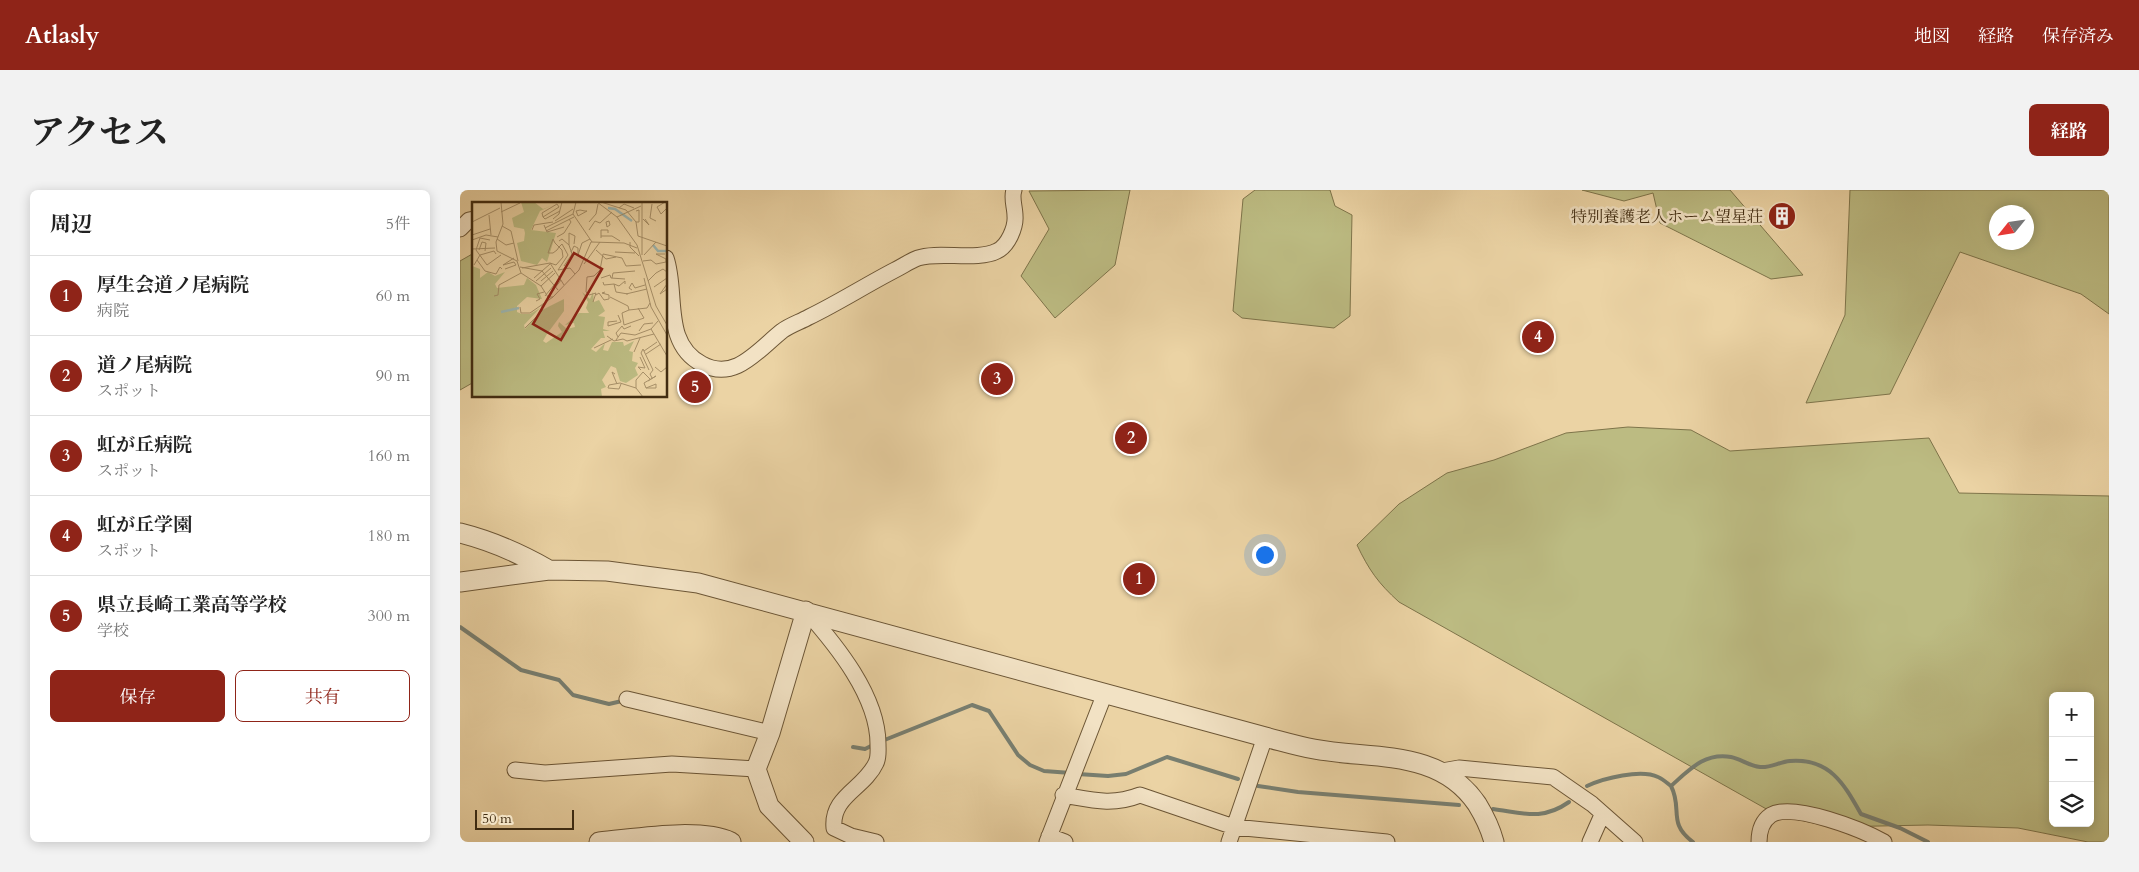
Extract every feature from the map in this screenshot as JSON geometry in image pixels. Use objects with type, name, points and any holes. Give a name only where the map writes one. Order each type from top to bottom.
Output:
[{"type":"street","points":[[668,276],[674,330],[686,351],[702,364],[717,369],[733,369],[746,363],[784,330],[836,304],[920,257],[997,251],[1008,242],[1016,218],[1012,192]]},
{"type":"street","points":[[460,229],[472,219]]},
{"type":"street","points":[[460,533],[480,538],[521,554],[549,570]]},
{"type":"street","points":[[460,582],[549,570],[607,571],[698,583],[1265,737],[1314,749],[1395,759],[1442,771],[1464,787],[1472,797],[1485,817],[1494,842]]},
{"type":"street","points":[[804,842],[769,806],[756,769],[770,733],[806,611]]},
{"type":"street","points":[[806,611],[822,629],[852,671],[873,714],[878,735],[876,763],[858,786],[836,807],[833,818],[834,828],[851,836],[876,842]]},
{"type":"street","points":[[1065,842],[1048,839],[1104,693]]},
{"type":"street","points":[[627,699],[770,733]]},
{"type":"street","points":[[1229,842],[1265,737]]},
{"type":"street","points":[[515,770],[546,773],[672,764],[756,769]]},
{"type":"street","points":[[1442,771],[1460,768],[1553,777],[1585,799],[1636,842]]},
{"type":"street","points":[[1066,789],[1107,802],[1125,801],[1140,795],[1234,827],[1387,842]]},
{"type":"street","points":[[1759,842],[1763,824],[1770,816],[1781,811],[1822,817],[1884,842]]},
{"type":"street","points":[[1590,842],[1602,815]]},
{"type":"street","points":[[599,842],[695,834],[723,838],[731,842]]},
{"type":"shaded area","points":[[1130,190],[1115,265],[1055,318],[1021,276],[1049,229],[1029,191]]},
{"type":"shaded area","points":[[1255,190],[1330,190],[1335,206],[1352,215],[1350,316],[1334,328],[1242,318],[1233,311],[1243,199]]},
{"type":"shaded area","points":[[1582,190],[1730,190],[1803,275],[1771,279],[1660,223],[1653,193],[1624,201]]},
{"type":"shaded area","points":[[1850,190],[2109,190],[2109,314],[2081,294],[1960,252],[1890,394],[1806,403],[1845,315]]},
{"type":"shaded area","points":[[472,254],[472,383],[460,390],[460,261]]},
{"type":"shaded area","points":[[1628,427],[1691,430],[1730,451],[1929,438],[1959,493],[2109,496],[2109,842],[2088,842],[2018,828],[1928,825],[1832,827],[1777,815],[1399,602],[1375,576],[1357,545],[1399,504],[1447,473],[1494,460],[1566,433]]},
{"type":"waterway","points":[[460,627],[521,670],[559,680],[573,695],[609,704],[622,701]]},
{"type":"waterway","points":[[882,741],[972,705],[989,711],[1018,755],[1030,765],[1044,771],[1071,773]]},
{"type":"waterway","points":[[853,747],[865,749],[873,745]]},
{"type":"waterway","points":[[1078,774],[1108,776],[1126,774],[1167,757],[1238,779]]},
{"type":"waterway","points":[[1587,786],[1603,780],[1633,774],[1658,777],[1671,786],[1698,764],[1713,757],[1731,757],[1760,767],[1768,767],[1782,762],[1804,761],[1816,764],[1834,775],[1842,783],[1861,814],[1900,828],[1928,842]]},
{"type":"waterway","points":[[1258,786],[1298,792],[1459,805]]},
{"type":"waterway","points":[[1671,786],[1676,802],[1680,828],[1693,842]]},
{"type":"waterway","points":[[1493,809],[1523,814],[1541,814],[1550,812],[1569,802]]},
{"type":"place","name":"特別養護老人ホーム望星荘","points":[[1782,216]]},
{"type":"place","name":"虹が丘学園","points":[[1538,337]]},
{"type":"place","name":"虹が丘病院","points":[[997,379]]},
{"type":"place","name":"県立長崎工業高等学校","points":[[695,387]]},
{"type":"place","name":"道ノ尾病院","points":[[1131,438]]},
{"type":"place","name":"厚生会道ノ尾病院","points":[[1139,579]]}]
